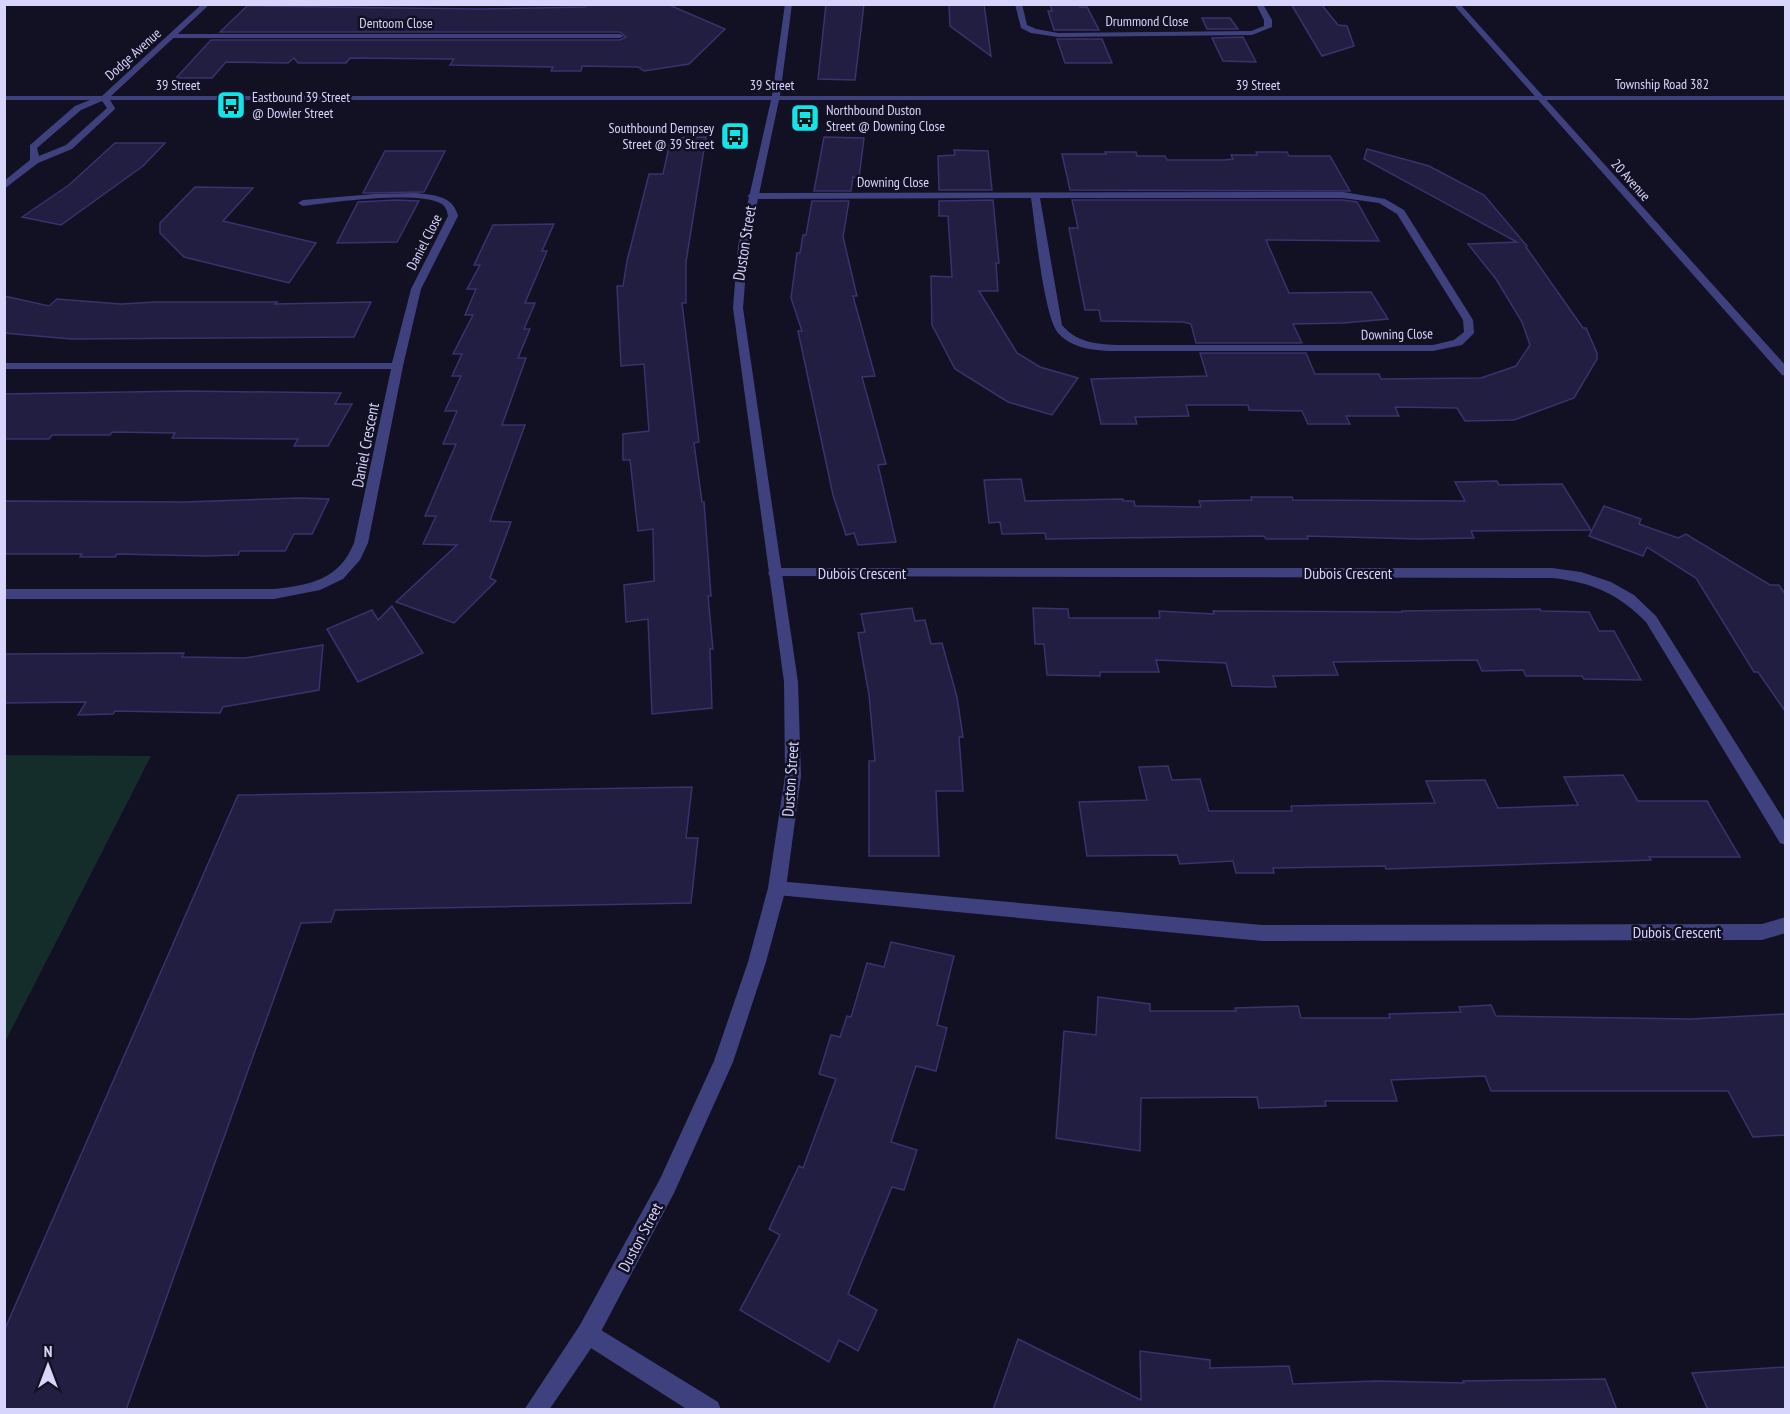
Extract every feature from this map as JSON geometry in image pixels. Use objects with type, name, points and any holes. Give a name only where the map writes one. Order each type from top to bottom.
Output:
[{"type":"street","name":"Dodge Avenue","points":[[104,98],[207,4]]},
{"type":"street","name":"Duston Street","points":[[535,1410],[588,1333],[667,1186],[723,1062],[758,962],[777,888],[794,752],[791,682],[738,308],[737,279],[752,196],[766,145],[789,4]]},
{"type":"street","name":"Drummond Close","points":[[1018,4],[1023,26],[1034,31],[1058,35],[1252,33],[1268,27],[1268,20],[1259,4]]},
{"type":"street","name":"20 Avenue","points":[[1456,4],[1785,373]]},
{"type":"street","name":"Dentoom Close","points":[[173,36],[620,36]]},
{"type":"street","name":"39 Street","points":[[4,98],[1539,98]]},
{"type":"street","points":[[4,186],[35,162],[69,147],[111,108],[104,98],[78,108],[33,147],[35,162]]},
{"type":"street","name":"Township Road 382","points":[[1539,98],[1785,98]]},
{"type":"street","name":"Downing Close","points":[[752,196],[1343,195],[1382,201],[1396,208],[1405,217],[1468,320],[1469,333],[1458,343],[1433,348],[1115,348],[1075,341],[1066,337],[1057,325],[1035,196]]},
{"type":"street","name":"Daniel Close","points":[[303,202],[340,197],[426,198],[444,201],[452,210],[453,216],[416,289],[397,366]]},
{"type":"street","points":[[4,366],[397,366]]},
{"type":"street","name":"Daniel Crescent","points":[[4,594],[274,594],[314,587],[340,575],[358,556],[362,543],[397,366]]},
{"type":"street","name":"Dubois Crescent","points":[[775,573],[1552,573],[1594,579],[1629,597],[1651,619],[1785,838]]},
{"type":"street","name":"Dubois Crescent","points":[[777,888],[1214,930],[1303,934],[1762,932],[1785,925]]},
{"type":"street","points":[[588,1333],[710,1410]]},
{"type":"green space","points":[[4,755],[151,756],[5,1042]]},
{"type":"building","points":[[587,4],[667,4],[725,29],[689,64],[644,71],[638,67],[582,66],[581,71],[551,71],[553,67],[450,65],[454,59],[350,58],[346,63],[298,63],[294,58],[288,63],[226,62],[212,78],[176,78],[211,40],[620,40],[626,37],[620,32],[220,32],[247,6],[479,9],[585,7]]},
{"type":"building","points":[[826,4],[864,4],[855,80],[818,79]]},
{"type":"building","points":[[949,4],[984,4],[991,56],[950,26]]},
{"type":"building","points":[[1050,4],[1079,4],[1080,7],[1087,7],[1099,30],[1054,30],[1048,11],[1052,11]]},
{"type":"building","points":[[1291,4],[1321,4],[1338,25],[1347,26],[1354,46],[1322,56]]},
{"type":"building","points":[[1202,18],[1230,18],[1238,29],[1207,29]]},
{"type":"building","points":[[1243,37],[1256,62],[1223,61],[1212,38]]},
{"type":"building","points":[[1057,39],[1102,39],[1112,63],[1065,63]]},
{"type":"building","points":[[706,137],[686,262],[686,303],[682,303],[699,442],[694,443],[702,502],[704,502],[711,596],[708,596],[713,649],[710,649],[712,708],[652,714],[648,619],[626,622],[624,585],[654,581],[653,529],[638,531],[630,460],[623,460],[623,434],[649,431],[644,364],[621,366],[617,286],[623,286],[649,174],[663,174],[671,138]]},
{"type":"building","points":[[824,137],[864,138],[859,178],[853,177],[851,191],[814,191]]},
{"type":"building","points":[[115,143],[165,143],[143,166],[61,225],[22,217],[69,185]]},
{"type":"building","points":[[1367,149],[1429,166],[1484,195],[1527,246],[1583,328],[1586,328],[1597,353],[1597,359],[1574,398],[1514,420],[1465,421],[1457,408],[1395,407],[1399,416],[1346,416],[1350,424],[1308,424],[1302,411],[1249,410],[1248,405],[1186,405],[1189,416],[1135,417],[1137,424],[1101,424],[1091,379],[1207,376],[1200,353],[1306,353],[1315,374],[1379,374],[1381,379],[1481,378],[1516,366],[1530,345],[1522,322],[1496,279],[1468,244],[1517,242],[1364,159]]},
{"type":"building","points":[[954,150],[988,151],[992,190],[939,190],[938,156],[955,155]]},
{"type":"building","points":[[385,151],[445,151],[424,192],[363,193]]},
{"type":"building","points":[[1105,152],[1136,152],[1137,156],[1165,156],[1167,160],[1224,160],[1233,159],[1231,155],[1257,155],[1256,152],[1287,152],[1289,156],[1330,156],[1350,191],[1070,190],[1062,154],[1106,154]]},
{"type":"building","points":[[195,187],[253,188],[223,221],[316,243],[289,283],[184,257],[160,233],[160,223]]},
{"type":"building","points":[[993,200],[999,263],[996,263],[998,291],[979,291],[1017,353],[1040,367],[1078,378],[1052,415],[1008,402],[955,369],[932,325],[931,276],[952,277],[948,216],[939,216],[939,201]]},
{"type":"building","points":[[1072,200],[1343,200],[1357,202],[1379,241],[1266,240],[1289,293],[1371,292],[1388,319],[1293,324],[1302,343],[1196,343],[1191,324],[1183,322],[1101,321],[1099,310],[1085,310],[1069,228],[1078,228]]},
{"type":"building","points":[[419,201],[397,242],[337,243],[358,202]]},
{"type":"building","points":[[812,201],[849,201],[843,237],[857,296],[853,296],[875,376],[862,377],[886,464],[878,465],[896,542],[858,545],[854,533],[846,535],[833,495],[798,331],[802,331],[791,298],[797,253],[800,253],[803,235],[806,235]]},
{"type":"building","points":[[554,224],[542,251],[547,251],[525,303],[535,303],[524,329],[530,329],[518,358],[526,358],[502,425],[525,425],[490,521],[511,522],[490,578],[496,581],[454,623],[396,602],[457,545],[423,544],[436,516],[425,516],[456,444],[443,444],[457,411],[445,411],[461,376],[452,376],[462,354],[453,354],[473,315],[465,315],[476,289],[467,289],[480,265],[474,265],[493,225]]},
{"type":"building","points":[[4,296],[49,306],[57,299],[121,304],[371,302],[354,337],[71,339],[4,333]]},
{"type":"building","points":[[188,391],[341,393],[335,404],[352,404],[328,446],[294,446],[298,439],[172,438],[175,433],[112,432],[110,435],[52,435],[49,439],[4,439],[4,394]]},
{"type":"building","points":[[1021,479],[1025,501],[1123,499],[1123,501],[1134,501],[1135,506],[1201,507],[1199,501],[1252,500],[1251,497],[1292,497],[1293,500],[1465,501],[1455,482],[1497,481],[1499,485],[1562,484],[1591,530],[1471,531],[1474,538],[1418,539],[1307,536],[1308,539],[1266,539],[1264,536],[1046,539],[1045,533],[1002,534],[1000,522],[989,523],[984,480]]},
{"type":"building","points":[[329,499],[312,534],[294,534],[285,551],[240,551],[238,555],[206,556],[117,554],[115,557],[80,557],[82,554],[4,554],[4,501],[185,502]]},
{"type":"building","points":[[1604,506],[1641,519],[1639,524],[1678,538],[1686,534],[1770,585],[1779,585],[1785,594],[1785,711],[1758,672],[1754,672],[1696,578],[1647,547],[1643,556],[1589,536]]},
{"type":"building","points":[[392,606],[423,653],[358,682],[327,629],[372,610],[378,620]]},
{"type":"building","points":[[912,608],[915,621],[925,620],[931,644],[942,643],[957,697],[963,737],[959,737],[963,791],[936,791],[939,856],[869,856],[869,761],[875,761],[869,695],[858,633],[865,632],[861,614]]},
{"type":"building","points":[[1033,608],[1068,609],[1069,618],[1160,618],[1159,611],[1214,614],[1213,611],[1402,612],[1540,609],[1541,611],[1589,612],[1599,631],[1614,631],[1641,680],[1584,679],[1582,676],[1526,676],[1523,670],[1482,671],[1477,660],[1333,662],[1338,675],[1273,676],[1276,687],[1232,686],[1226,663],[1156,660],[1159,672],[1100,672],[1100,676],[1047,675],[1044,644],[1035,644]]},
{"type":"building","points":[[323,645],[319,690],[223,707],[220,713],[115,711],[113,714],[78,715],[86,702],[4,703],[4,654],[184,653],[182,657],[245,658]]},
{"type":"building","points":[[1168,766],[1172,780],[1200,779],[1209,811],[1292,811],[1291,806],[1435,803],[1426,781],[1485,780],[1498,808],[1578,805],[1564,777],[1623,775],[1638,801],[1707,801],[1740,857],[1649,857],[1651,860],[1386,869],[1385,866],[1273,868],[1274,873],[1236,873],[1233,861],[1180,864],[1177,855],[1087,856],[1079,802],[1147,800],[1139,767]]},
{"type":"building","points":[[692,787],[686,838],[698,838],[691,903],[335,910],[331,922],[301,923],[126,1410],[4,1410],[4,1331],[238,795]]},
{"type":"building","points":[[891,942],[954,956],[937,1025],[947,1028],[936,1071],[916,1066],[891,1142],[917,1150],[904,1190],[892,1187],[848,1294],[877,1310],[858,1351],[839,1340],[829,1362],[740,1310],[780,1235],[769,1229],[799,1166],[803,1168],[836,1079],[819,1074],[831,1035],[840,1037],[847,1016],[851,1017],[867,963],[884,967]]},
{"type":"building","points":[[1098,997],[1150,1004],[1150,1011],[1236,1011],[1235,1008],[1298,1006],[1301,1018],[1390,1018],[1389,1014],[1461,1012],[1459,1007],[1491,1005],[1496,1016],[1691,1019],[1785,1014],[1785,1135],[1753,1137],[1728,1091],[1491,1091],[1485,1076],[1391,1080],[1397,1101],[1325,1101],[1326,1106],[1259,1108],[1257,1097],[1141,1098],[1140,1151],[1056,1138],[1064,1031],[1096,1035]]},
{"type":"building","points":[[1018,1339],[1141,1400],[1140,1351],[1210,1360],[1210,1368],[1289,1366],[1293,1384],[1605,1379],[1617,1410],[993,1410]]},
{"type":"building","points":[[1785,1367],[1785,1410],[1708,1410],[1692,1373]]},
{"type":"place","name":"Eastbound 39 Street @ Dowler Street","points":[[231,105]]},
{"type":"place","name":"Northbound Duston Street @ Downing Close","points":[[805,118]]},
{"type":"place","name":"Southbound Dempsey Street @ 39 Street","points":[[735,136]]}]
